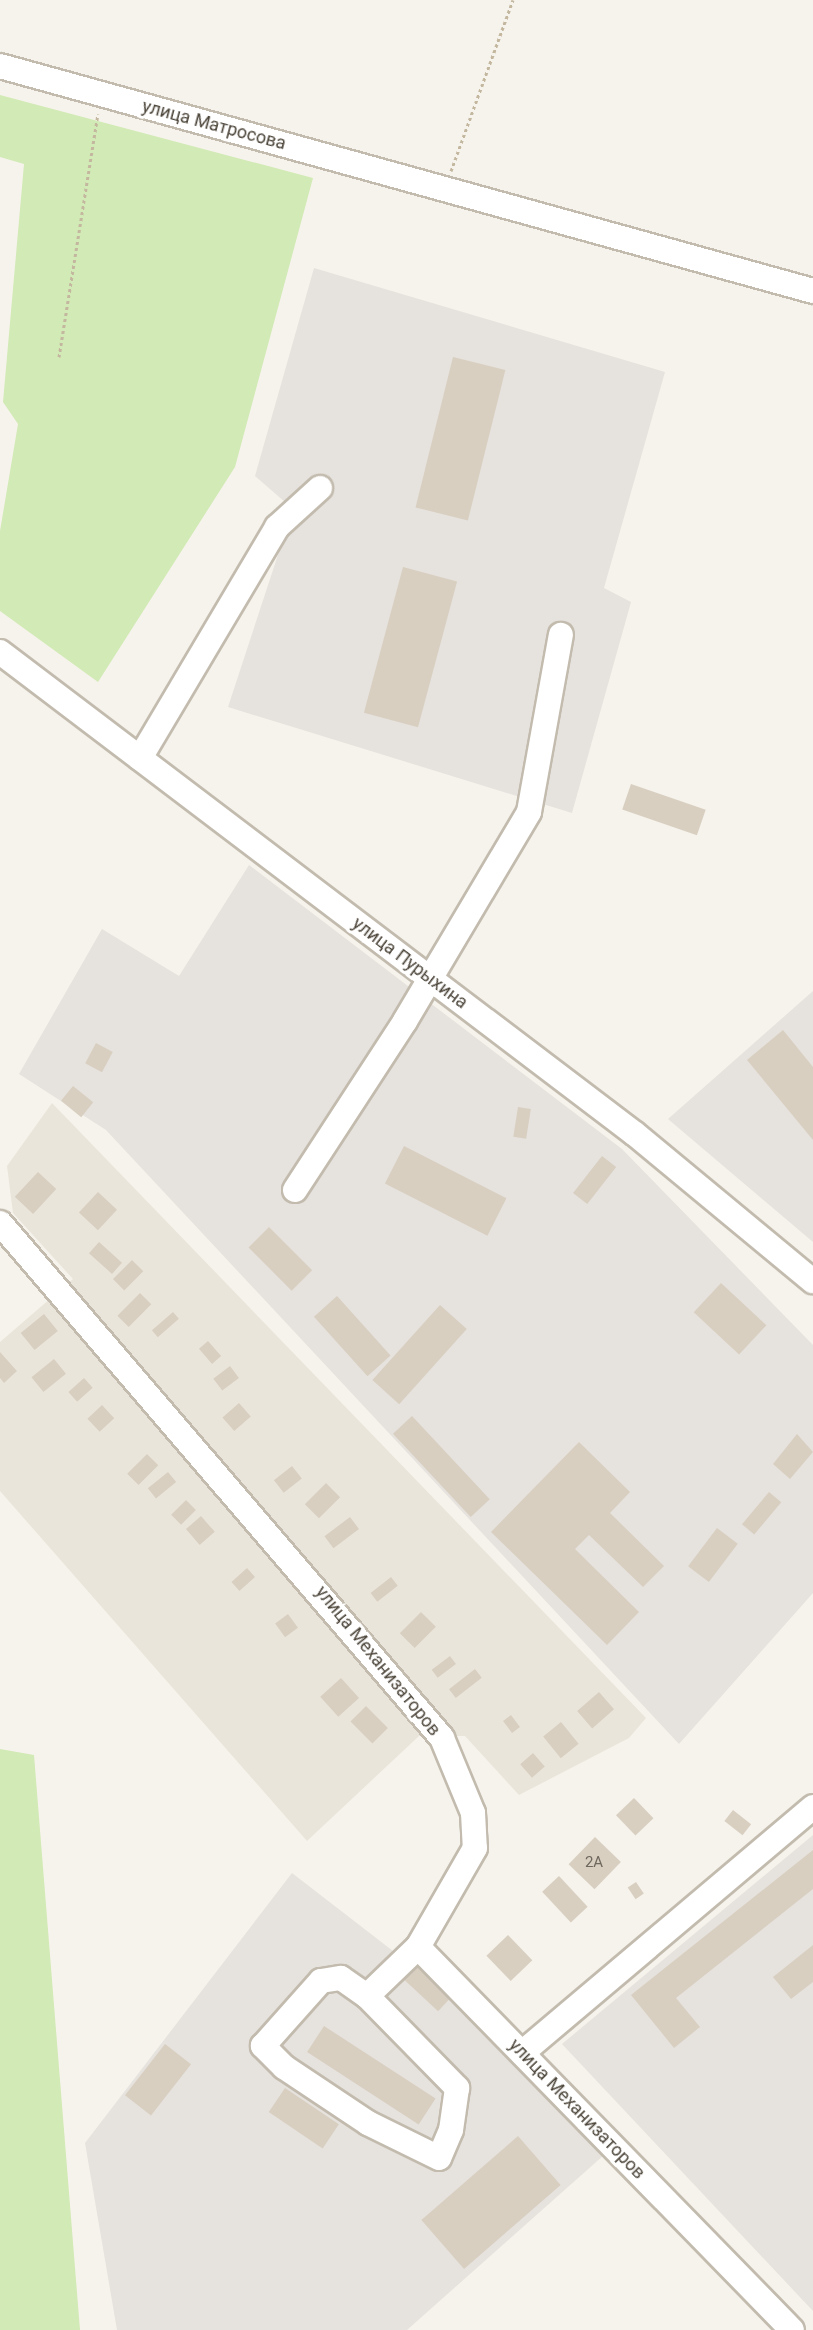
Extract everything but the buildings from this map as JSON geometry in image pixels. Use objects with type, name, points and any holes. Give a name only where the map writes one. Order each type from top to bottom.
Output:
[{"type":"street","name":"улица Матросова","points":[[0,66],[813,291]]},
{"type":"street","points":[[140,758],[277,526],[320,488]]},
{"type":"street","points":[[295,1190],[430,978],[529,812],[561,634]]},
{"type":"street","name":"улица Пурыхина","points":[[0,652],[635,1134],[813,1281]]},
{"type":"street","name":"улица Механизаторов","points":[[0,1223],[442,1737],[473,1813],[475,1848],[418,1947],[792,2330]]},
{"type":"street","points":[[522,2053],[813,1807]]},
{"type":"street","points":[[367,1996],[418,1947]]},
{"type":"street","points":[[341,1978],[367,1996],[457,2088],[451,2130],[439,2158],[368,2123],[284,2067],[262,2046],[321,1981],[341,1978]]},
{"type":"path","points":[[436,187],[513,0]]},
{"type":"path","points":[[60,357],[101,94]]},
{"type":"shaded area","points":[[314,268],[665,372],[604,588],[631,602],[572,813],[228,707],[293,509],[255,476]]},
{"type":"shaded area","points":[[249,865],[622,1149],[813,1345],[813,1593],[679,1744],[106,1130],[19,1074],[102,929],[179,976]]},
{"type":"shaded area","points":[[813,991],[813,1242],[668,1119]]},
{"type":"shaded area","points":[[52,1103],[646,1718],[629,1738],[519,1795],[465,1736],[419,1736],[307,1841],[0,1491],[0,1342],[73,1279],[13,1213],[7,1166]]},
{"type":"shaded area","points":[[813,1835],[813,2311],[562,2044]]},
{"type":"shaded area","points":[[292,1873],[459,2002],[604,2155],[407,2330],[117,2330],[85,2143]]},
{"type":"green space","points":[[0,95],[313,178],[235,467],[98,682],[0,611],[0,531],[18,424],[3,402],[24,164],[0,157]]},
{"type":"green space","points":[[0,1749],[34,1755],[80,2330],[0,2330]]}]
